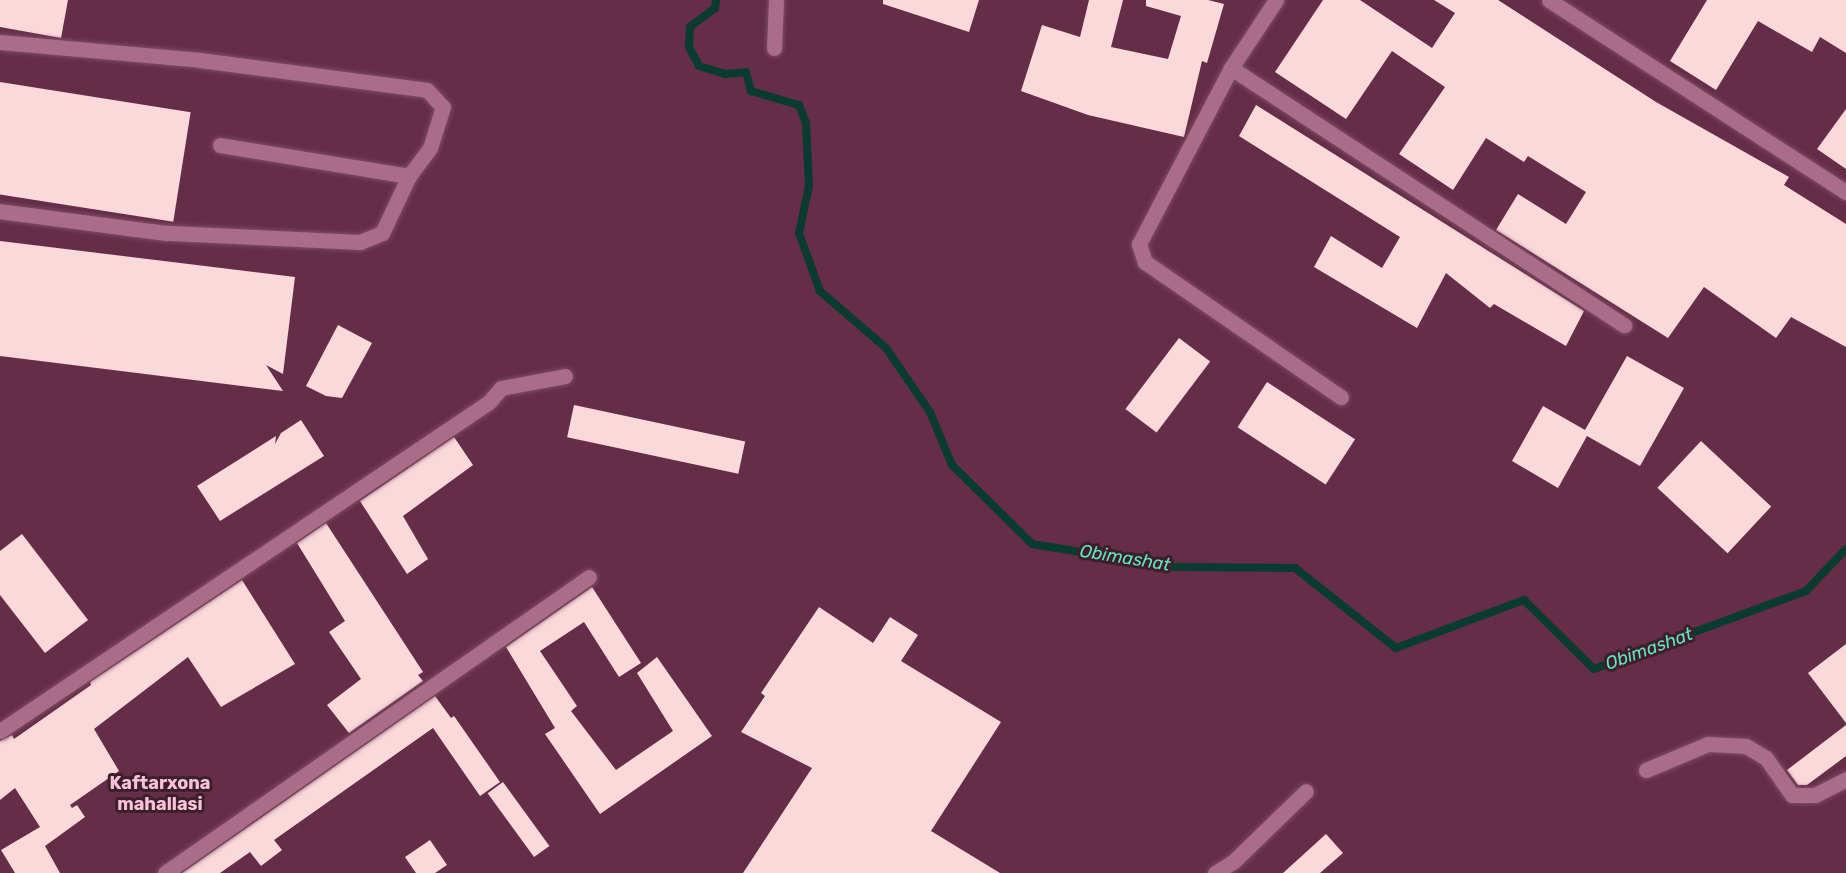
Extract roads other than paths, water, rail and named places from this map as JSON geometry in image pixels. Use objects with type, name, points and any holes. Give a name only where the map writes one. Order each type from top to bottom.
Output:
[{"type":"street","points":[[774,48],[776,0]]},
{"type":"street","points":[[1276,0],[1231,68],[1139,244],[1145,262],[1341,398]]},
{"type":"street","points":[[1549,0],[1846,192]]},
{"type":"street","points":[[0,42],[200,60],[427,90],[443,106],[430,148],[409,176],[382,233],[360,242],[166,233],[0,211]]},
{"type":"street","points":[[1231,68],[1624,325]]},
{"type":"street","points":[[220,145],[409,176]]},
{"type":"street","points":[[0,731],[489,402],[501,388],[565,376]]},
{"type":"street","points":[[165,873],[589,577]]},
{"type":"street","points":[[1646,770],[1708,744],[1746,746],[1766,758],[1792,795],[1815,795],[1846,779]]},
{"type":"street","points":[[1215,873],[1234,861],[1306,791]]},
{"type":"waterway","name":"Obimashat","points":[[716,0],[715,8],[690,27],[689,47],[699,66],[725,74],[746,72],[751,91],[799,105],[806,123],[809,186],[799,233],[820,291],[886,348],[930,412],[952,465],[1032,544],[1172,567],[1295,568],[1396,648],[1524,600],[1594,669],[1806,591],[1846,549]]},
{"type":"district","name":"Kaftarxona mahallasi","points":[[160,794]]}]
